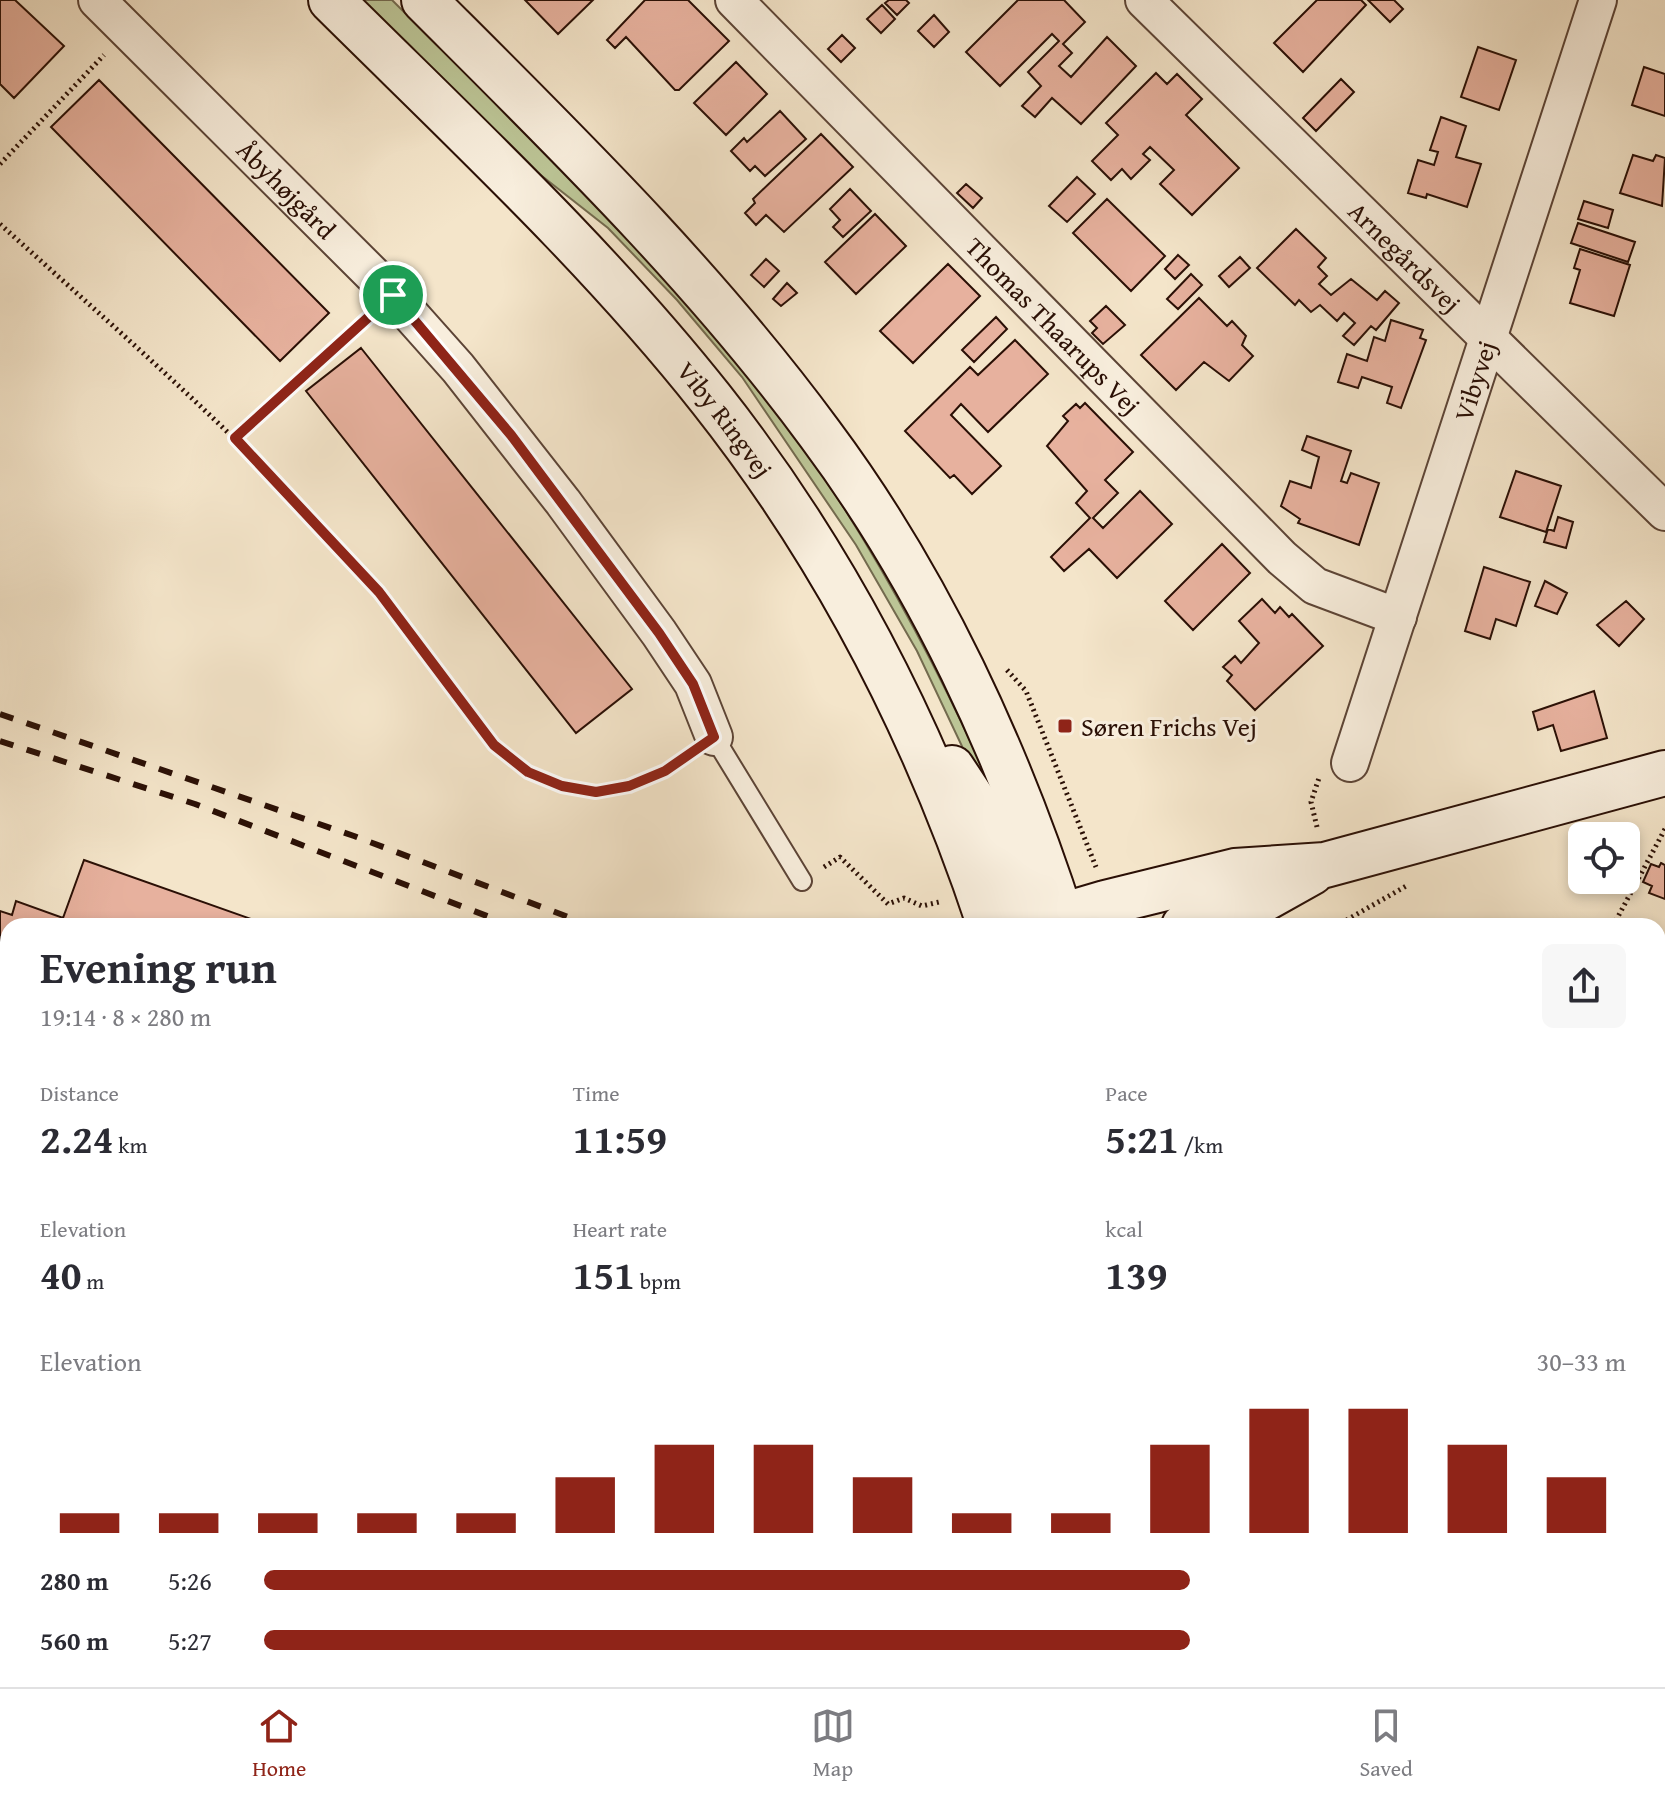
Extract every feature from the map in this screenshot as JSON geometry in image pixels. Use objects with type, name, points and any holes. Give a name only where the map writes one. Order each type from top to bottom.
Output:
[{"type":"main road","name":"Viby Ringvej","points":[[331,0],[578,247],[711,399],[821,555],[871,642],[914,729],[950,814],[987,918]]},
{"type":"main road","points":[[424,0],[697,281],[822,436],[882,528],[979,705],[1017,794],[1051,918]]},
{"type":"main road","points":[[871,642],[987,821],[1014,896],[1045,918]]},
{"type":"main road","points":[[1068,918],[1105,903],[1235,871],[1325,865],[1665,773]]},
{"type":"main road","points":[[1212,918],[1248,908],[1325,865]]},
{"type":"street","name":"Åbyhøjgård","points":[[97,0],[393,295],[458,368],[659,633],[693,684],[714,737]]},
{"type":"street","name":"Thomas Thaarups Vej","points":[[734,0],[1282,558],[1315,586],[1398,617]]},
{"type":"street","name":"Arnegårdsvej","points":[[1144,0],[1665,512]]},
{"type":"street","name":"Vibyvej","points":[[1350,763],[1598,0]]},
{"type":"lane","points":[[714,737],[802,881]]},
{"type":"path","points":[[0,164],[127,31]]},
{"type":"path","points":[[0,224],[235,438],[379,592],[494,745],[528,772],[562,786],[596,792],[629,786],[665,771],[714,737]]},
{"type":"path","points":[[235,438],[393,295]]},
{"type":"path","points":[[1026,691],[1092,849],[1105,903]]},
{"type":"path","points":[[1325,865],[1311,802],[1326,755],[1350,763]]},
{"type":"path","points":[[1617,918],[1665,829]]},
{"type":"path","points":[[802,881],[840,857],[888,904],[904,898],[922,906],[939,902]]},
{"type":"green space","points":[[361,0],[392,0],[609,216],[713,330],[761,389],[834,492],[887,580],[959,716],[1001,810],[994,814],[917,651],[856,545],[742,377],[677,300],[608,228],[533,169]]},
{"type":"building","points":[[0,0],[15,0],[64,46],[14,98],[0,84]]},
{"type":"building","points":[[525,0],[593,0],[558,34]]},
{"type":"building","points":[[645,0],[688,0],[729,41],[679,90],[675,90],[626,37],[615,48],[607,40]]},
{"type":"building","points":[[889,0],[906,0],[909,3],[897,15],[885,3]]},
{"type":"building","points":[[1018,0],[1064,0],[1085,22],[1063,44],[1072,53],[1059,66],[1071,77],[1107,37],[1136,66],[1081,124],[1052,98],[1035,117],[1022,106],[1041,86],[1028,72],[1059,41],[1052,34],[1000,86],[966,52]]},
{"type":"building","points":[[1317,0],[1361,0],[1366,5],[1303,72],[1274,43]]},
{"type":"building","points":[[1368,0],[1394,0],[1403,9],[1390,22]]},
{"type":"building","points":[[882,5],[895,19],[881,33],[867,19]]},
{"type":"building","points":[[934,15],[949,32],[934,47],[918,31]]},
{"type":"building","points":[[842,35],[855,48],[841,62],[828,49]]},
{"type":"building","points":[[1478,47],[1516,60],[1499,110],[1461,97]]},
{"type":"building","points":[[736,62],[767,94],[726,135],[694,103]]},
{"type":"building","points":[[1644,67],[1665,74],[1665,116],[1632,105]]},
{"type":"building","points":[[1156,73],[1167,84],[1177,74],[1202,99],[1186,115],[1239,168],[1192,215],[1160,184],[1174,170],[1150,147],[1143,154],[1150,160],[1131,179],[1122,169],[1111,180],[1092,161],[1118,135],[1106,123]]},
{"type":"building","points":[[1341,79],[1354,92],[1316,131],[1303,118]]},
{"type":"building","points":[[99,80],[329,313],[280,361],[51,127]]},
{"type":"building","points":[[780,111],[806,139],[765,176],[755,166],[750,171],[731,151],[744,138],[747,142]]},
{"type":"building","points":[[1441,117],[1466,126],[1456,157],[1481,164],[1467,207],[1427,194],[1426,198],[1408,193],[1418,160],[1434,165],[1438,152],[1430,150]]},
{"type":"building","points":[[821,134],[853,167],[784,232],[766,215],[756,225],[745,213],[755,203],[753,199]]},
{"type":"building","points":[[1633,155],[1653,161],[1656,155],[1665,158],[1662,206],[1620,193]]},
{"type":"building","points":[[1077,177],[1095,194],[1067,222],[1049,206]]},
{"type":"building","points":[[966,184],[982,198],[973,208],[957,193]]},
{"type":"building","points":[[850,189],[871,211],[843,237],[833,227],[840,220],[830,209]]},
{"type":"building","points":[[1107,199],[1165,256],[1131,291],[1073,233]]},
{"type":"building","points":[[1584,201],[1613,210],[1608,228],[1578,219]]},
{"type":"building","points":[[875,214],[906,246],[856,294],[825,262]]},
{"type":"building","points":[[1578,223],[1635,242],[1628,262],[1571,243]]},
{"type":"building","points":[[1296,229],[1326,258],[1318,267],[1327,276],[1319,284],[1331,295],[1351,279],[1377,300],[1385,291],[1399,303],[1376,330],[1371,326],[1354,345],[1343,336],[1355,323],[1344,313],[1337,321],[1320,305],[1311,312],[1299,300],[1295,305],[1257,268]]},
{"type":"building","points":[[1580,249],[1630,265],[1614,316],[1570,303],[1580,270],[1574,268]]},
{"type":"building","points":[[1178,255],[1189,265],[1175,279],[1165,269]]},
{"type":"building","points":[[1240,257],[1250,268],[1229,287],[1219,276]]},
{"type":"building","points":[[766,259],[779,271],[764,287],[751,275]]},
{"type":"building","points":[[948,264],[980,296],[913,363],[880,331]]},
{"type":"building","points":[[1191,274],[1202,285],[1178,309],[1167,299]]},
{"type":"building","points":[[787,283],[797,293],[781,306],[773,299]]},
{"type":"building","points":[[1199,298],[1227,326],[1232,321],[1246,336],[1242,345],[1253,356],[1229,381],[1204,362],[1176,390],[1141,355]]},
{"type":"building","points":[[1106,306],[1125,325],[1103,344],[1092,333],[1097,328],[1090,321]]},
{"type":"building","points":[[996,317],[1007,329],[974,362],[962,350]]},
{"type":"building","points":[[1391,320],[1423,330],[1420,338],[1426,340],[1401,408],[1387,403],[1392,387],[1362,377],[1358,388],[1338,382],[1347,354],[1367,361],[1374,337],[1385,341]]},
{"type":"building","points":[[1015,340],[1048,374],[988,432],[961,404],[951,415],[1001,466],[972,494],[954,475],[950,478],[905,431],[970,367],[978,375]]},
{"type":"building","points":[[361,348],[632,689],[576,733],[306,391]]},
{"type":"building","points":[[1085,403],[1133,452],[1105,480],[1118,493],[1093,518],[1103,528],[1140,491],[1172,524],[1117,578],[1089,549],[1064,571],[1051,557],[1090,518],[1076,503],[1087,491],[1047,446],[1068,421],[1063,416],[1076,404],[1080,408]]},
{"type":"building","points":[[1307,436],[1351,451],[1341,481],[1347,483],[1351,473],[1379,483],[1359,545],[1298,523],[1300,519],[1281,506],[1290,481],[1311,488],[1319,457],[1302,450]]},
{"type":"building","points":[[1516,471],[1561,486],[1546,532],[1500,517]]},
{"type":"building","points":[[1558,517],[1573,522],[1566,548],[1544,542],[1548,529],[1554,531]]},
{"type":"building","points":[[1222,544],[1250,573],[1193,630],[1165,601]]},
{"type":"building","points":[[1484,567],[1530,582],[1516,626],[1496,619],[1490,639],[1465,631]]},
{"type":"building","points":[[1545,581],[1567,593],[1557,614],[1535,606]]},
{"type":"building","points":[[1262,599],[1275,613],[1280,607],[1289,617],[1292,614],[1323,646],[1255,710],[1227,681],[1232,675],[1223,667],[1235,656],[1241,663],[1259,643],[1239,621]]},
{"type":"building","points":[[1626,601],[1644,619],[1619,646],[1597,625]]},
{"type":"building","points":[[1594,691],[1607,738],[1561,751],[1553,725],[1538,730],[1533,712]]},
{"type":"building","points":[[84,860],[248,918],[63,918]]},
{"type":"building","points":[[1661,863],[1665,865],[1665,899],[1649,893],[1652,886],[1643,882],[1651,864],[1659,867]]},
{"type":"building","points":[[16,901],[63,918],[0,918],[0,911],[12,915]]},
{"type":"railway","points":[[0,714],[354,836],[571,918]]},
{"type":"railway","points":[[0,741],[195,804],[492,918]]},
{"type":"place","name":"Søren Frichs Vej","points":[[1065,726]]},
{"type":"route","points":[[393,295],[458,368],[563,502],[693,684],[714,737],[665,771],[629,786],[596,792],[562,786],[528,772],[494,745],[379,592],[235,438],[393,295]]}]
